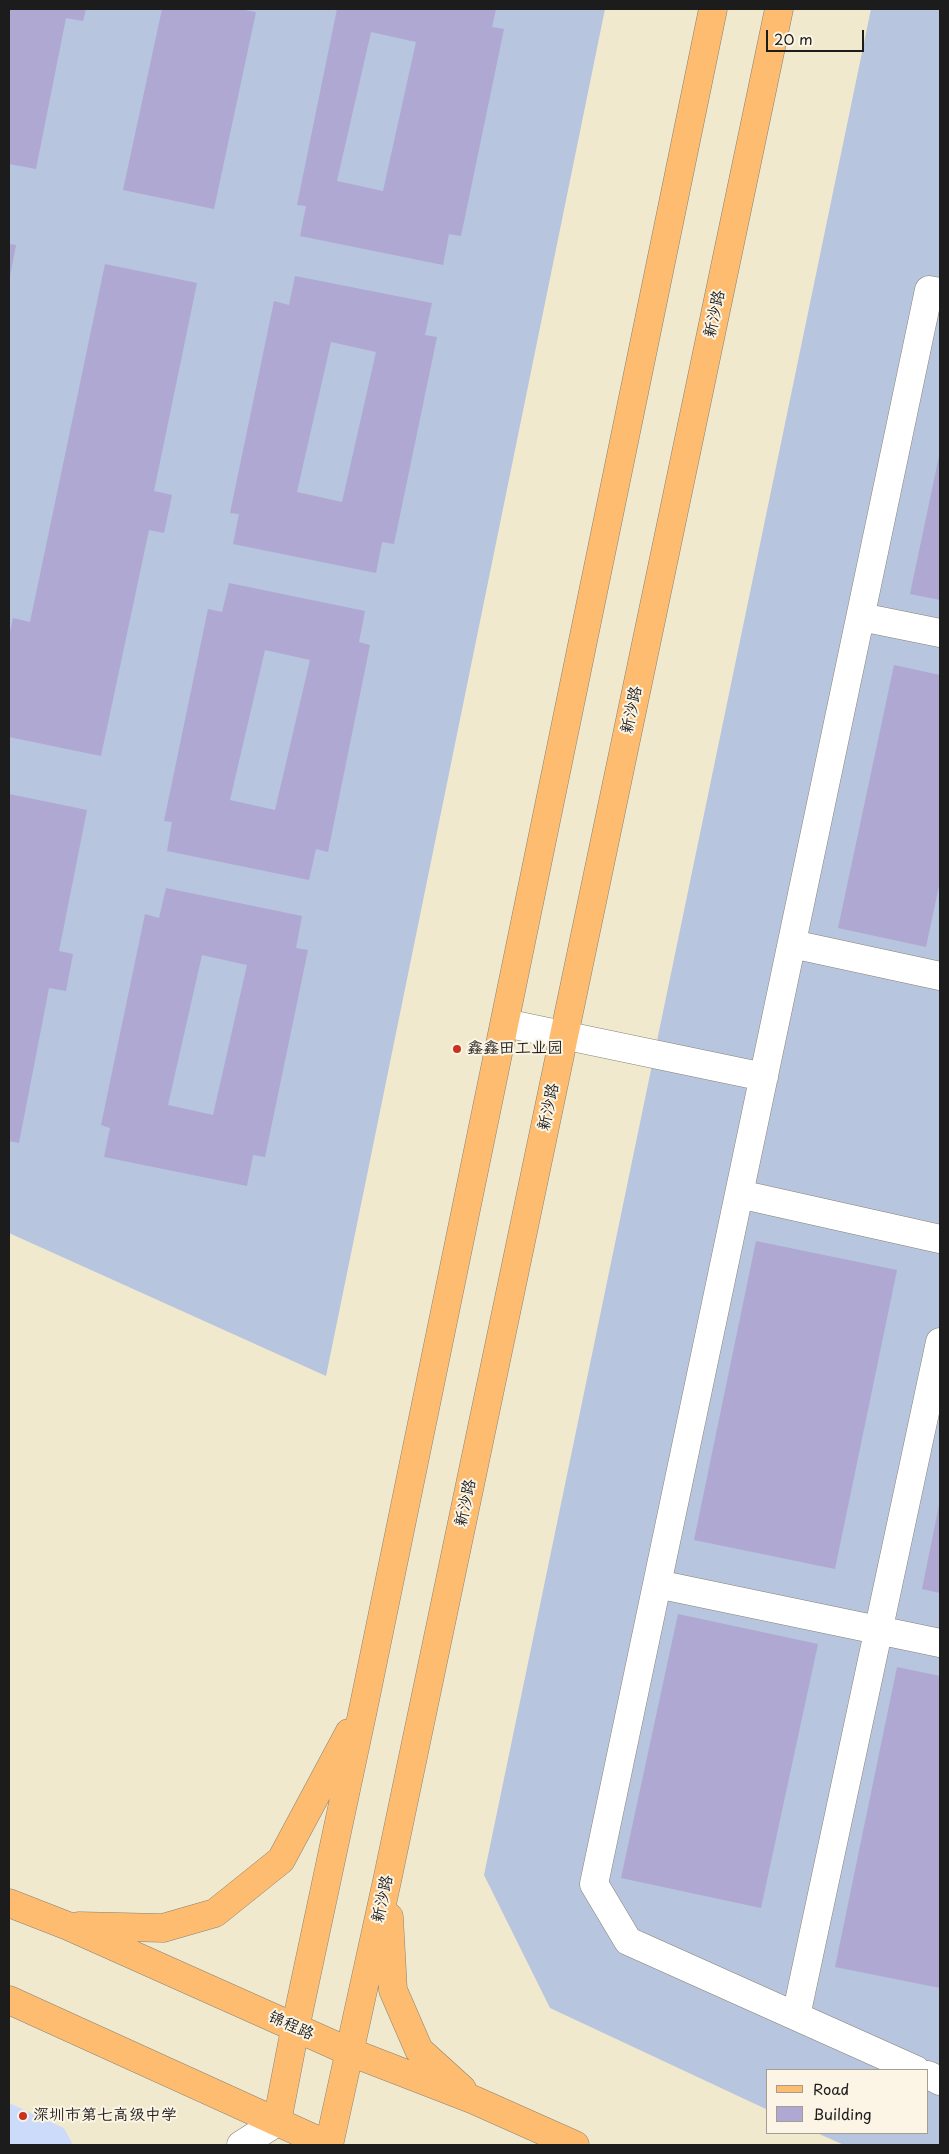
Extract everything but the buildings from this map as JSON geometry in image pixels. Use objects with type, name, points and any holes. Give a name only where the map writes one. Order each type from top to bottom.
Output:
[{"type":"main road","points":[[278,2122],[295,2028],[364,1705],[713,9]]},
{"type":"main road","name":"新沙路","points":[[328,2145],[387,1881],[779,9]]},
{"type":"main road","points":[[68,1926],[163,1928],[215,1913],[281,1860],[364,1705]]},
{"type":"main road","points":[[387,1881],[393,1990],[419,2050],[474,2100]]},
{"type":"main road","name":"锦程路","points":[[9,1903],[68,1926],[350,2052],[474,2100],[575,2145]]},
{"type":"main road","points":[[9,2000],[328,2145]]},
{"type":"street","points":[[914,2069],[628,1941],[594,1884],[929,290],[940,292]]},
{"type":"street","points":[[861,616],[940,633]]},
{"type":"street","points":[[792,944],[940,976]]},
{"type":"street","points":[[504,1023],[764,1077]]},
{"type":"street","points":[[739,1194],[940,1239]]},
{"type":"street","points":[[796,2016],[940,1342]]},
{"type":"street","points":[[658,1584],[940,1643]]},
{"type":"street","points":[[241,2145],[278,2122]]},
{"type":"shaded area","points":[[9,9],[605,9],[326,1376],[9,1233]]},
{"type":"shaded area","points":[[871,9],[940,9],[940,2145],[844,2145],[819,2134],[929,2134],[929,2069],[766,2069],[766,2109],[550,2008],[484,1875]]},
{"type":"shaded area","name":"深圳市第七高级中学","points":[[9,2103],[64,2128],[73,2145],[9,2145]]},
{"type":"place","name":"鑫鑫田工业园","points":[[457,1049]]},
{"type":"place","name":"深圳市第七高级中学","points":[[23,2116]]}]
